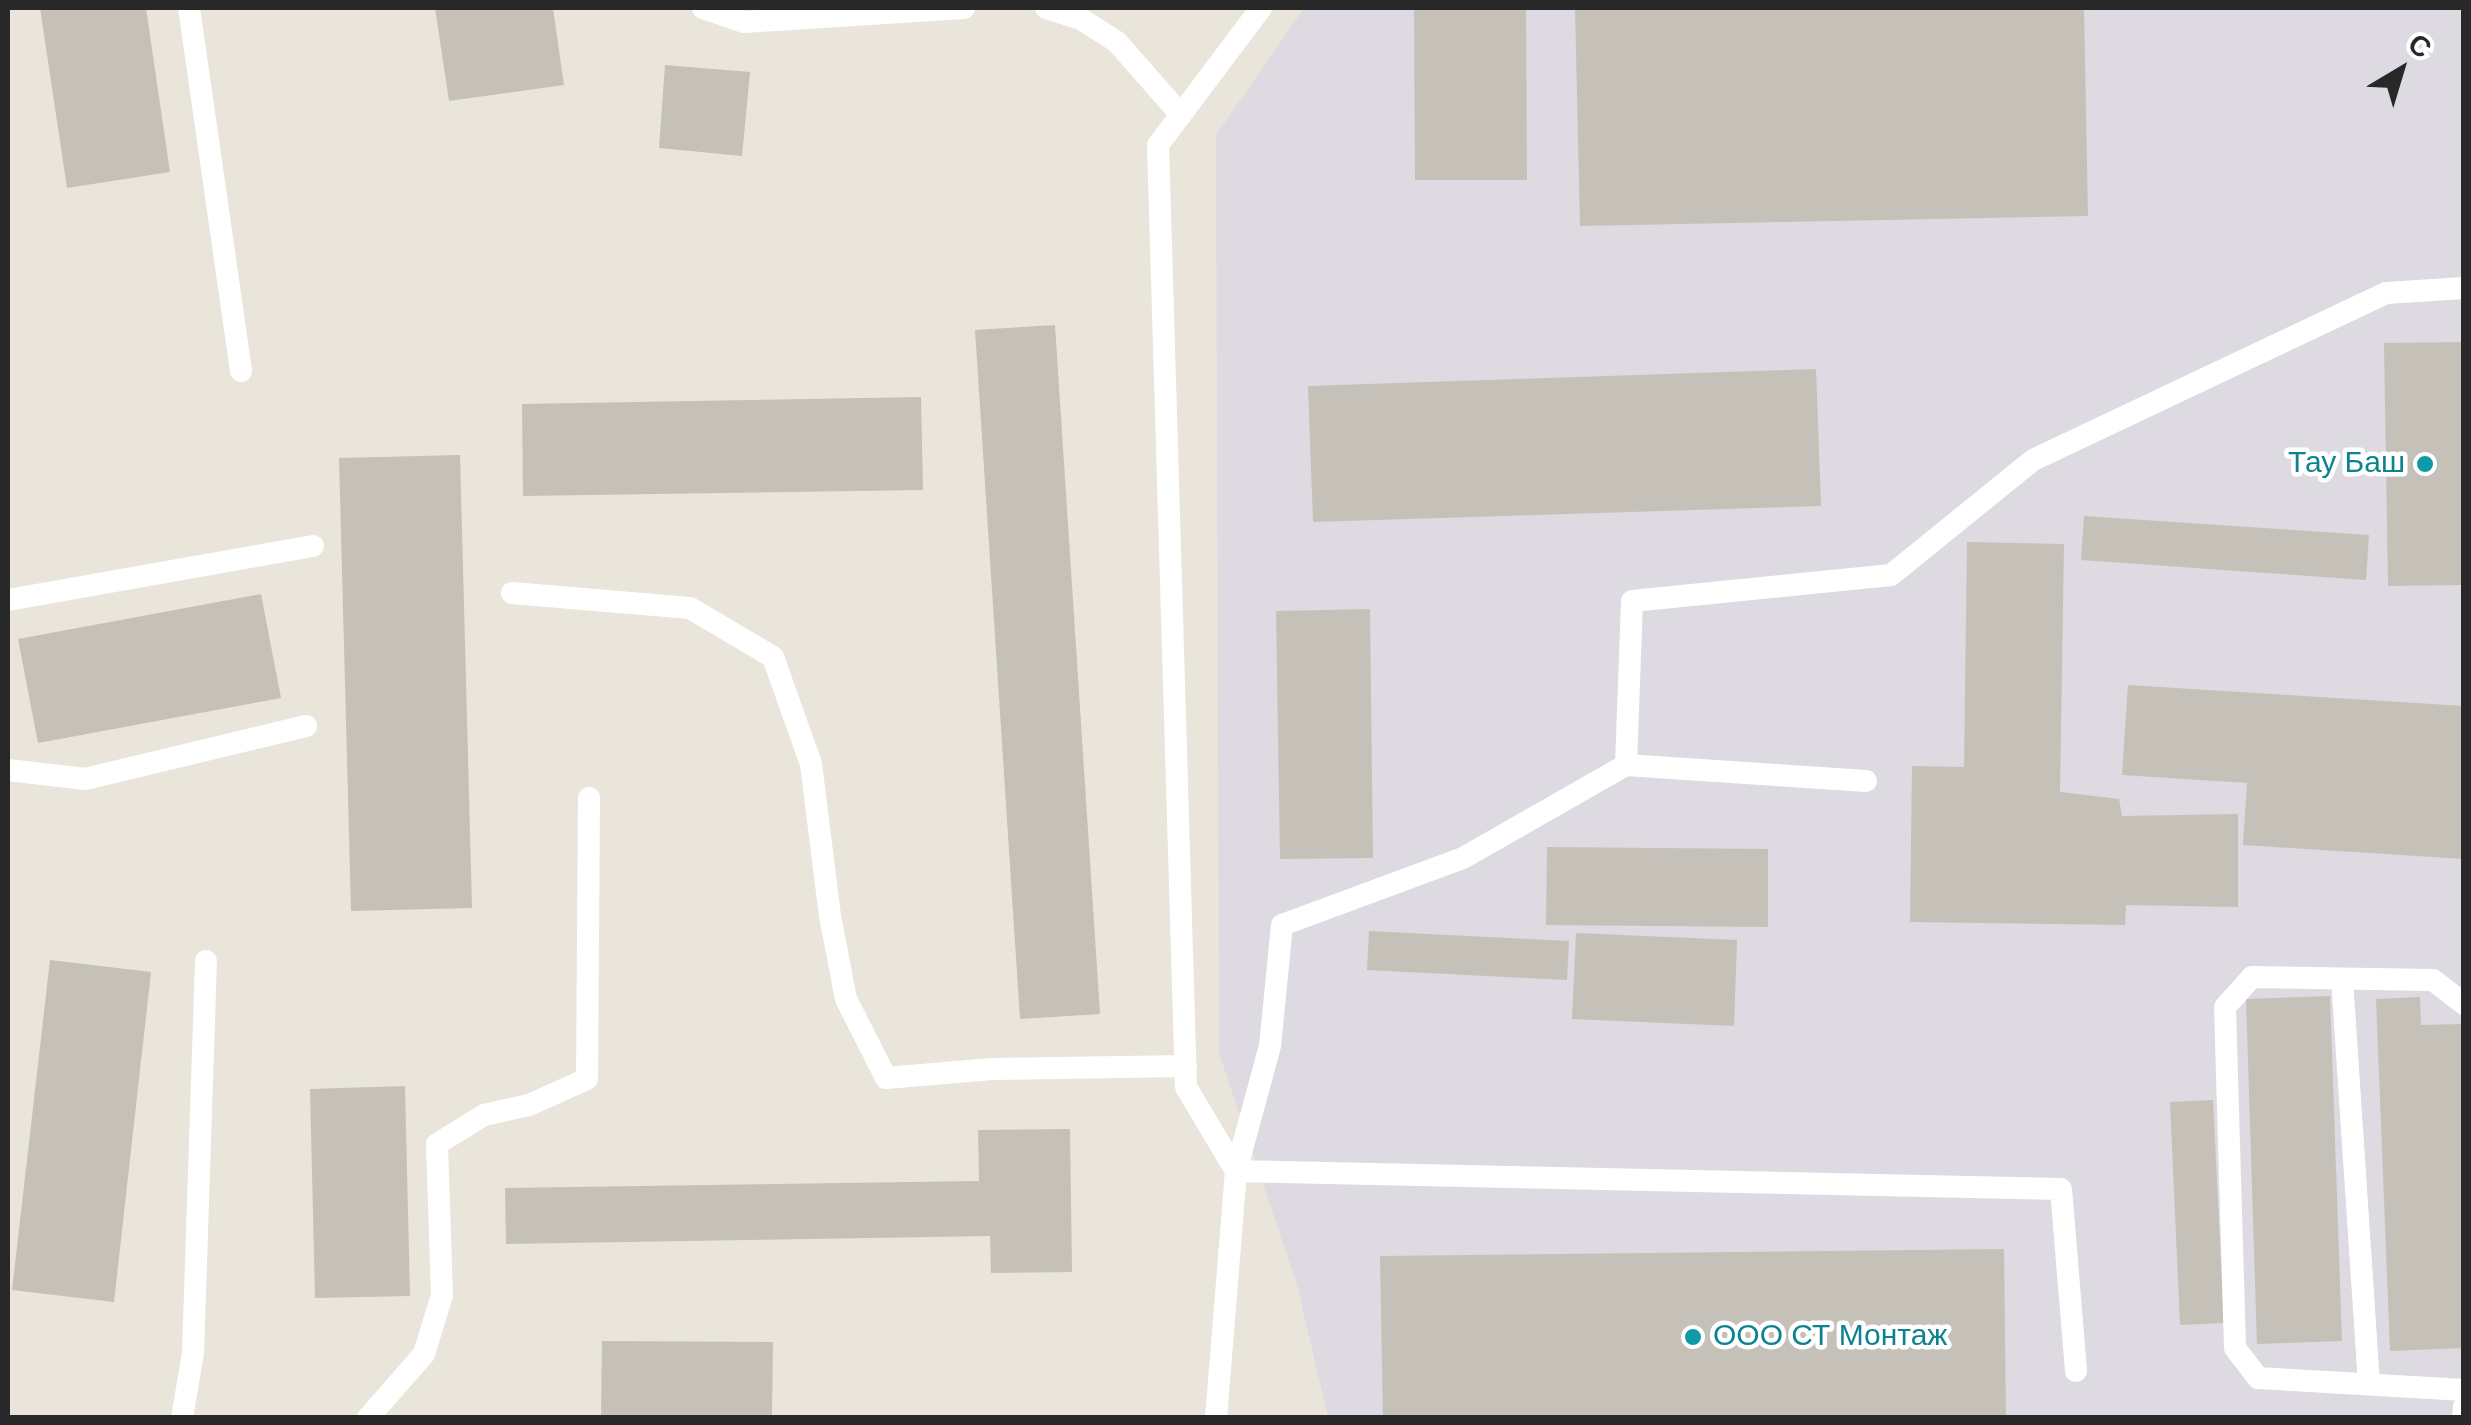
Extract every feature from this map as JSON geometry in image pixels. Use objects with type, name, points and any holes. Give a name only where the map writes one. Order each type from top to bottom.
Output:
[{"type":"lane","points":[[189,8],[240,371]]},
{"type":"lane","points":[[703,8],[744,22],[964,8]]},
{"type":"lane","points":[[1046,8],[1081,19],[1117,42],[1181,115]]},
{"type":"lane","points":[[1236,1171],[1186,1086],[1158,145],[1261,8]]},
{"type":"lane","points":[[1626,765],[1632,601],[1890,574],[2033,460],[2386,293],[2464,288]]},
{"type":"lane","points":[[8,600],[314,546]]},
{"type":"lane","points":[[512,593],[690,608],[773,658],[811,764],[830,916],[846,1000],[886,1078],[992,1069],[1186,1066]]},
{"type":"lane","points":[[8,770],[84,779],[306,726]]},
{"type":"lane","points":[[1216,1418],[1236,1171],[1270,1046],[1282,926],[1463,858],[1626,765],[1866,781]]},
{"type":"lane","points":[[368,1418],[424,1354],[442,1294],[437,1144],[484,1115],[529,1105],[587,1078],[589,798]]},
{"type":"lane","points":[[182,1418],[192,1353],[206,961]]},
{"type":"lane","points":[[2464,1004],[2434,980],[2252,977],[2225,1007],[2235,1348],[2258,1378],[2464,1390]]},
{"type":"lane","points":[[2342,978],[2369,1384]]},
{"type":"lane","points":[[1236,1171],[2062,1189],[2076,1371]]},
{"type":"lane","points":[[2463,1418],[2464,1408]]},
{"type":"shaded area","points":[[1304,8],[2463,8],[2463,1417],[1328,1417],[1297,1285],[1219,1053],[1216,135]]},
{"type":"building","points":[[40,8],[146,8],[170,172],[67,188]]},
{"type":"building","points":[[435,8],[553,8],[564,85],[449,101]]},
{"type":"building","points":[[1414,8],[1526,8],[1527,180],[1415,180]]},
{"type":"building","points":[[1575,8],[2084,8],[2088,216],[1580,226]]},
{"type":"building","points":[[665,65],[750,72],[742,156],[659,148]]},
{"type":"building","points":[[1055,325],[1100,1014],[1020,1019],[975,330]]},
{"type":"building","name":"Тау Баш","points":[[2464,342],[2464,585],[2388,586],[2384,343]]},
{"type":"building","points":[[1816,369],[1821,506],[1313,522],[1308,386]]},
{"type":"building","points":[[921,397],[923,490],[523,496],[522,404]]},
{"type":"building","points":[[460,455],[472,908],[351,911],[339,458]]},
{"type":"building","points":[[2084,516],[2369,535],[2366,580],[2081,560]]},
{"type":"building","points":[[1967,542],[2064,544],[2060,792],[2119,799],[2122,816],[2238,814],[2238,907],[2126,905],[2125,925],[1910,922],[1912,766],[1964,767]]},
{"type":"building","points":[[261,594],[281,698],[38,743],[18,639]]},
{"type":"building","points":[[1370,609],[1373,858],[1280,859],[1276,611]]},
{"type":"building","points":[[2128,685],[2464,706],[2464,859],[2243,845],[2247,783],[2122,775]]},
{"type":"building","points":[[1547,847],[1768,849],[1768,927],[1546,925]]},
{"type":"building","points":[[1369,931],[1569,941],[1567,980],[1367,970]]},
{"type":"building","points":[[1576,933],[1737,940],[1734,1026],[1572,1019]]},
{"type":"building","points":[[50,960],[151,972],[114,1302],[12,1290]]},
{"type":"building","points":[[2330,996],[2342,1341],[2257,1344],[2246,999]]},
{"type":"building","points":[[2420,997],[2421,1025],[2461,1024],[2464,1348],[2390,1351],[2376,999]]},
{"type":"building","points":[[405,1086],[410,1296],[315,1298],[310,1089]]},
{"type":"building","points":[[2213,1100],[2224,1323],[2180,1325],[2170,1102]]},
{"type":"building","points":[[1070,1129],[1072,1272],[991,1273],[990,1236],[506,1244],[505,1188],[979,1181],[978,1130]]},
{"type":"building","name":"ООО СТ Монтаж","points":[[2004,1249],[2006,1418],[1383,1418],[1380,1256]]},
{"type":"building","points":[[602,1341],[773,1342],[772,1417],[601,1415]]},
{"type":"place","name":"Тау Баш","points":[[2425,464]]},
{"type":"place","name":"ООО СТ Монтаж","points":[[1693,1337]]}]
